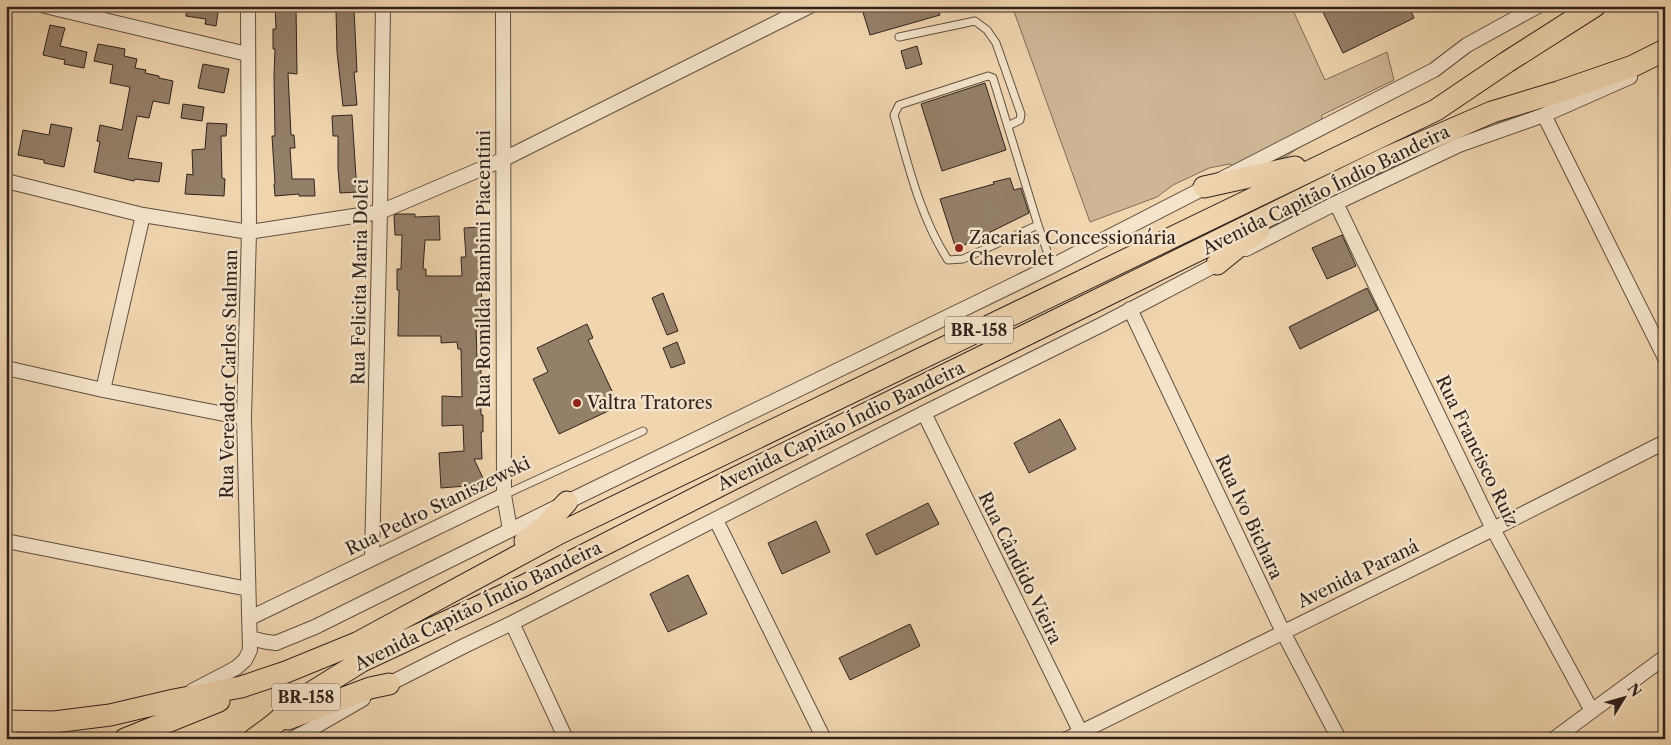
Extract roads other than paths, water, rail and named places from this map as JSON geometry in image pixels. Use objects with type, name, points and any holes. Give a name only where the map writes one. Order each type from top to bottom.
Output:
[{"type":"main road","name":"Avenida Capitão Índio Bandeira","points":[[254,739],[360,652],[462,586],[569,529],[1436,110],[1595,6]]},
{"type":"main road","name":"Avenida Capitão Índio Bandeira","points":[[360,652],[523,586],[735,478],[1386,158],[1492,112],[1633,66],[1665,50]]},
{"type":"main road","points":[[1204,187],[1337,157]]},
{"type":"main road","points":[[1216,264],[1292,204]]},
{"type":"main road","points":[[462,586],[544,527],[567,502]]},
{"type":"main road","name":"BR-158","points":[[240,687],[286,672],[360,652]]},
{"type":"main road","points":[[274,724],[370,688],[389,684]]},
{"type":"main road","points":[[6,721],[54,722],[110,715],[240,687]]},
{"type":"main road","points":[[138,737],[227,698],[240,687]]},
{"type":"street","points":[[45,6],[247,54]]},
{"type":"street","name":"Rua Vereador Carlos Stalman","points":[[174,700],[236,668],[245,660],[250,650],[244,418],[249,232],[248,6]]},
{"type":"street","name":"Rua Felicita Maria Dolci","points":[[372,558],[383,6]]},
{"type":"street","name":"Rua Romilda Bambini Piacentini","points":[[503,6],[504,495],[510,530]]},
{"type":"street","points":[[6,181],[143,215],[249,232],[380,212],[502,160],[810,6]]},
{"type":"street","points":[[250,638],[276,643],[315,627],[1052,266],[1434,70],[1467,45],[1538,6]]},
{"type":"street","points":[[292,739],[313,734],[389,684],[1103,324],[1336,203],[1459,145],[1544,115],[1665,62]]},
{"type":"street","points":[[1544,115],[1665,358]]},
{"type":"street","name":"Rua Francisco Ruiz","points":[[1336,203],[1493,529],[1592,711]]},
{"type":"street","points":[[103,390],[143,215]]},
{"type":"street","name":"Rua Ivo Bichara","points":[[1130,309],[1283,632],[1339,739]]},
{"type":"street","points":[[6,368],[103,390],[244,418]]},
{"type":"street","name":"Rua Cândido Vieira","points":[[924,413],[1082,736]]},
{"type":"street","name":"Avenida Paraná","points":[[1067,739],[1082,736],[1283,632],[1665,442]]},
{"type":"street","name":"Rua Pedro Staniszewski","points":[[250,618],[504,495]]},
{"type":"street","points":[[716,520],[824,739]]},
{"type":"street","points":[[6,541],[248,589]]},
{"type":"street","points":[[512,623],[566,739]]},
{"type":"street","points":[[1554,739],[1665,657]]},
{"type":"lane","points":[[899,37],[974,21],[987,30],[996,43],[1021,114],[1020,120],[1008,126]]},
{"type":"lane","points":[[1038,225],[963,259],[948,260],[939,247],[917,192],[894,115],[899,105],[988,76],[994,78],[1052,266]]},
{"type":"lane","name":"Rua Pedro Staniszewski","points":[[504,495],[642,431]]},
{"type":"place","name":"Zacarias Concessionária Chevrolet","points":[[959,248]]},
{"type":"place","name":"Valtra Tratores","points":[[577,403]]}]
